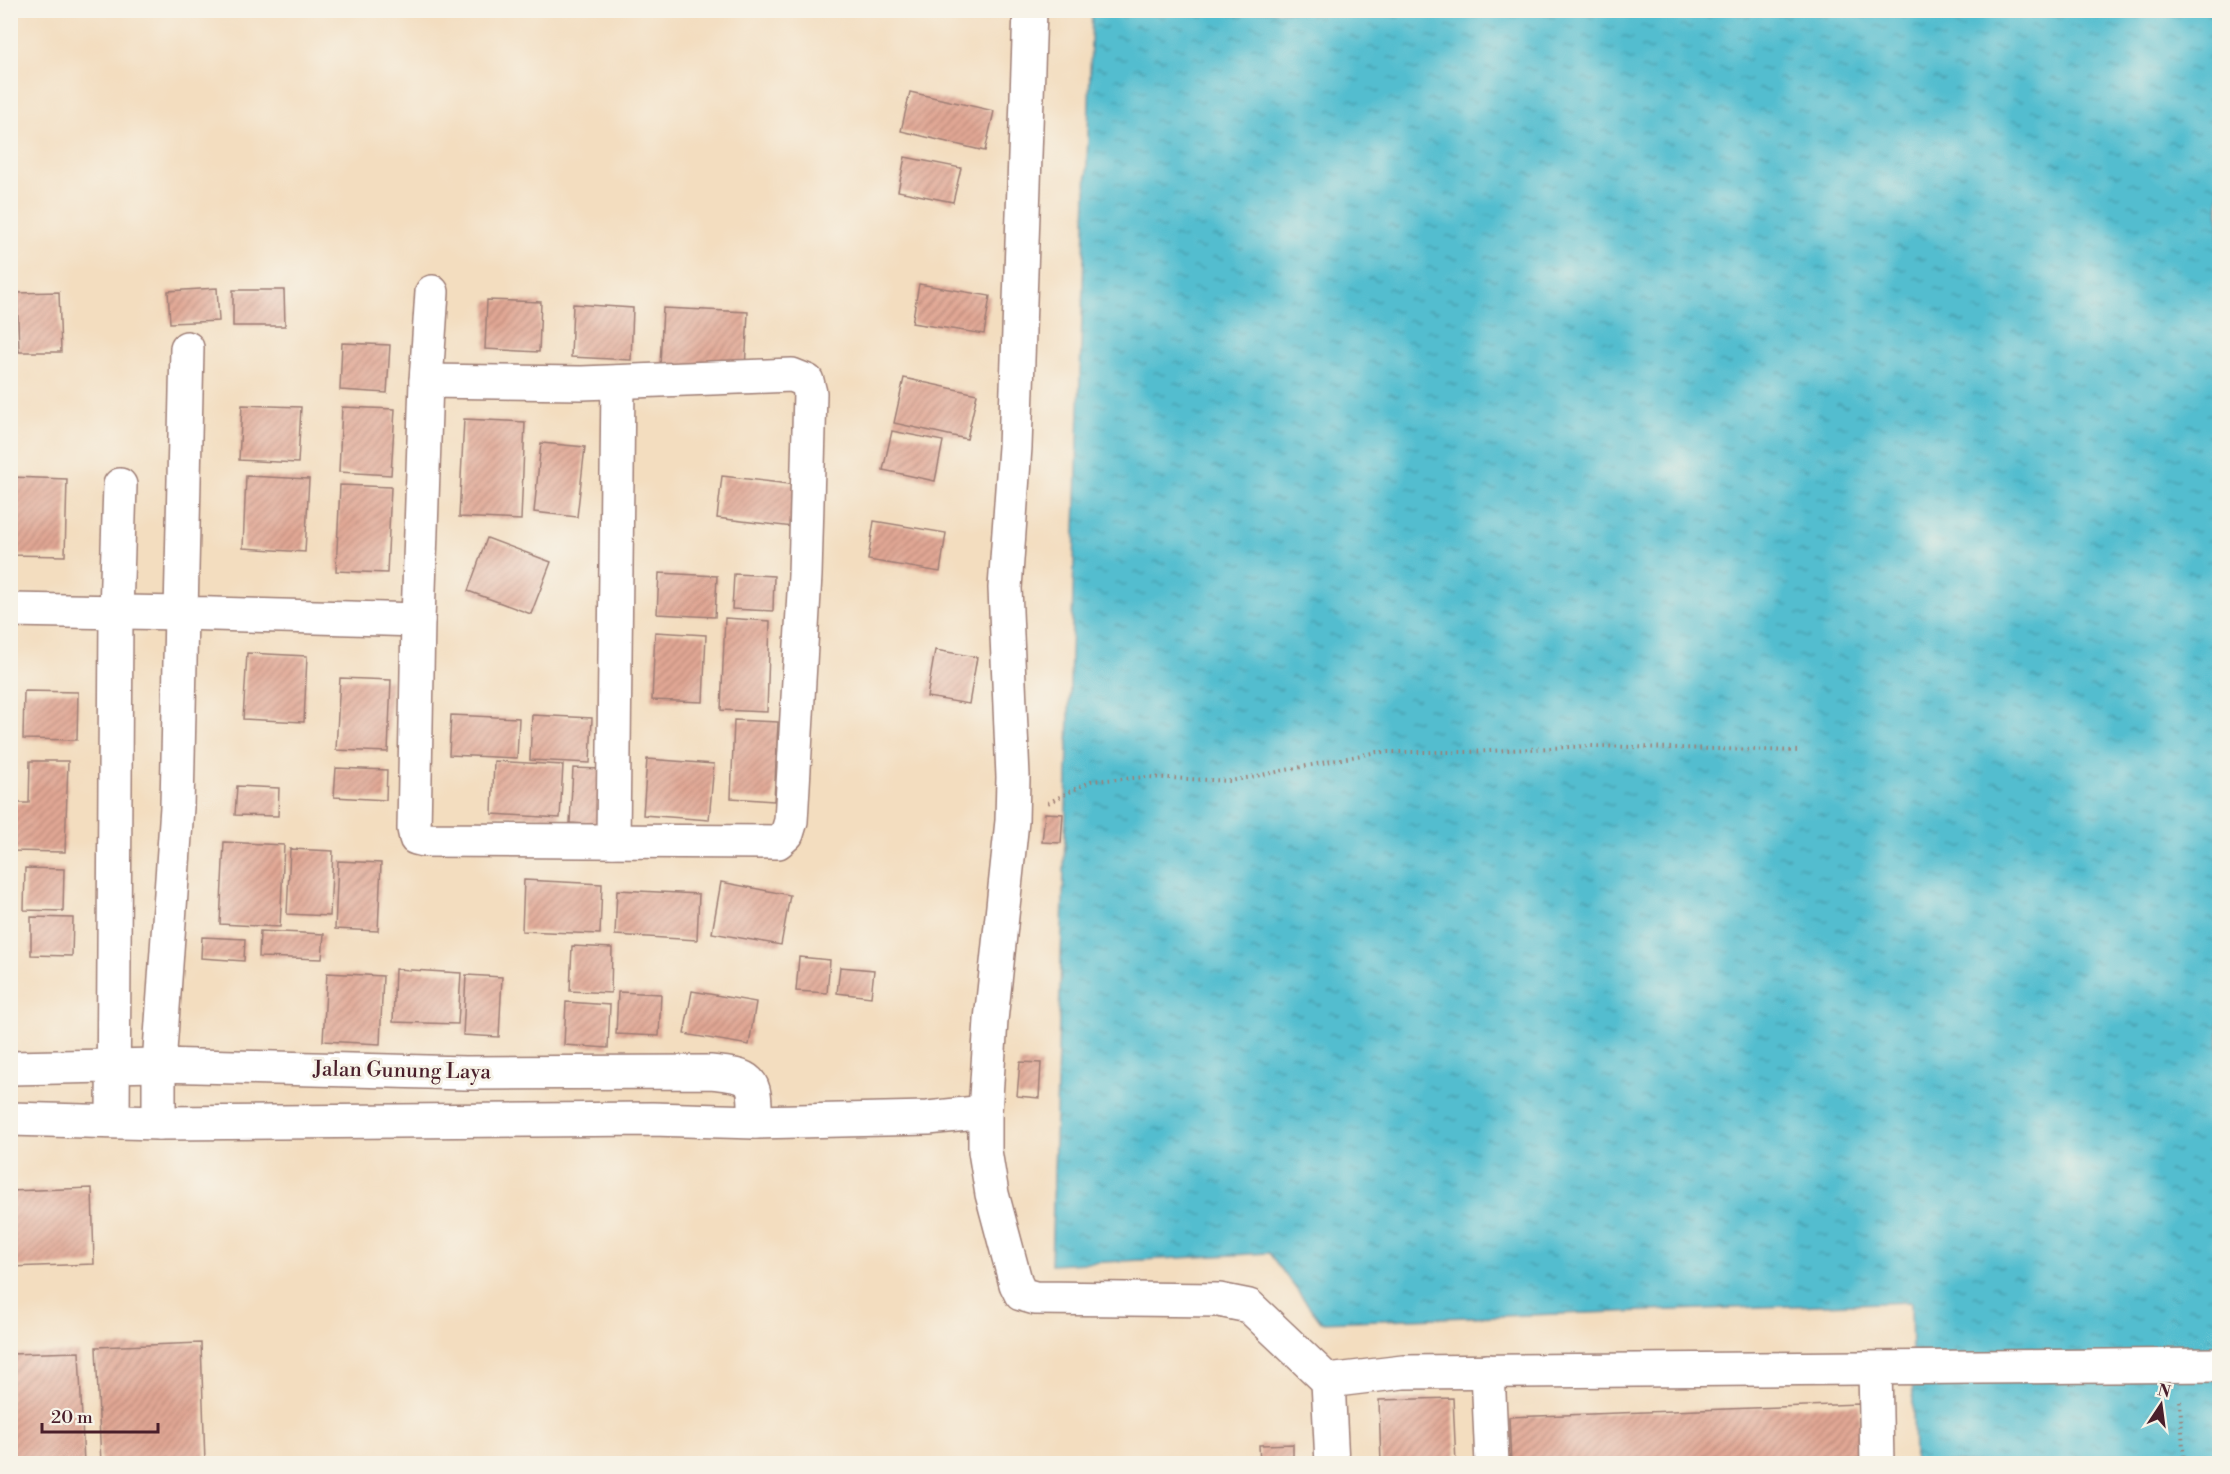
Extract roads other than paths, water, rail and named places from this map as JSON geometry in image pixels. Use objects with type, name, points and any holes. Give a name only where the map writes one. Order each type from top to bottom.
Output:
[{"type":"street","points":[[1030,10],[1015,447],[1005,588],[1013,777],[1012,821],[985,1112],[985,1151],[992,1194],[1016,1284],[1021,1294],[1035,1299],[1219,1299],[1249,1306],[1328,1381],[1332,1464]]},
{"type":"street","points":[[426,381],[618,382],[792,375],[807,381],[810,393],[803,599],[791,821],[787,834],[778,842],[424,840],[416,838],[414,829],[418,620],[426,381],[432,292]]},
{"type":"street","points":[[159,1093],[177,807],[187,348]]},
{"type":"street","points":[[613,841],[618,382]]},
{"type":"street","points":[[113,1093],[116,612],[120,485]]},
{"type":"street","points":[[10,610],[418,620]]},
{"type":"street","name":"Jalan Gunung Laya","points":[[10,1068],[113,1093],[159,1093],[652,1119],[754,1107],[928,1118],[985,1112]]},
{"type":"street","name":"Jalan Gunung Laya","points":[[10,1119],[113,1093],[159,1093],[465,1073],[710,1072],[742,1075],[749,1081],[754,1107]]},
{"type":"street","points":[[1328,1381],[1403,1372],[2220,1365]]},
{"type":"street","points":[[1875,1369],[1877,1464]]},
{"type":"street","points":[[1488,1371],[1492,1464]]},
{"type":"water","points":[[1092,11],[2219,11],[2219,1463],[1914,1463],[1911,1302],[1321,1322],[1269,1253],[1051,1265]]}]
